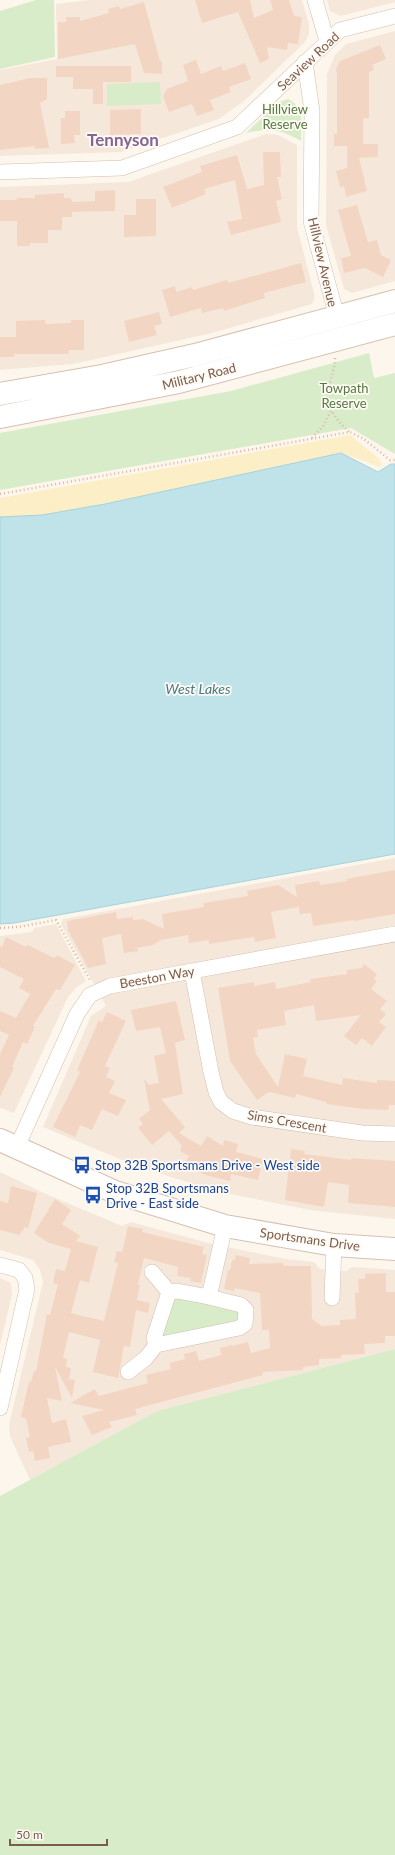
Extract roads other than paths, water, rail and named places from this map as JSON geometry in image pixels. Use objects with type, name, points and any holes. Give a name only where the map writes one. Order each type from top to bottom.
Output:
[{"type":"main road","name":"Military Road","points":[[0,394],[102,376],[188,357],[395,301]]},
{"type":"main road","name":"Military Road","points":[[0,417],[179,382],[395,324]]},
{"type":"main road","name":"Sportsmans Drive","points":[[8,1143],[116,1192],[225,1226],[334,1245],[395,1249]]},
{"type":"street","points":[[315,0],[327,41]]},
{"type":"street","name":"Seaview Road","points":[[0,172],[122,168],[237,127],[340,30],[395,16]]},
{"type":"street","name":"Hillview Avenue","points":[[305,62],[312,111],[311,222],[337,317]]},
{"type":"street","name":"Beeston Way","points":[[8,1143],[77,1014],[90,995],[110,986],[192,971],[394,939]]},
{"type":"street","name":"Sims Crescent","points":[[192,971],[211,1072],[216,1092],[222,1102],[233,1110],[252,1117],[362,1133],[395,1134]]},
{"type":"street","points":[[209,1298],[225,1226]]},
{"type":"street","points":[[332,1298],[334,1245]]},
{"type":"street","points":[[0,1265],[19,1270],[25,1278],[27,1289],[0,1408]]},
{"type":"street","points":[[152,1272],[169,1292]]},
{"type":"street","points":[[128,1372],[146,1358],[156,1345],[239,1328],[245,1324],[246,1310],[241,1305],[177,1291],[169,1292]]},
{"type":"street","points":[[156,1345],[154,1338],[169,1292]]},
{"type":"water","name":"West Lakes","points":[[341,453],[378,472],[391,464],[395,464],[395,854],[14,923],[0,924],[0,517],[42,515],[105,504]]},
{"type":"place","name":"Stop 32B Sportsmans Drive - West side","points":[[82,1165]]},
{"type":"place","name":"Stop 32B Sportsmans Drive - East side","points":[[93,1195]]},
{"type":"district","name":"Tennyson","points":[[123,139]]},
{"type":"park label","name":"Hillview Reserve","points":[[285,116]]},
{"type":"park label","name":"Towpath Reserve","points":[[344,396]]}]
